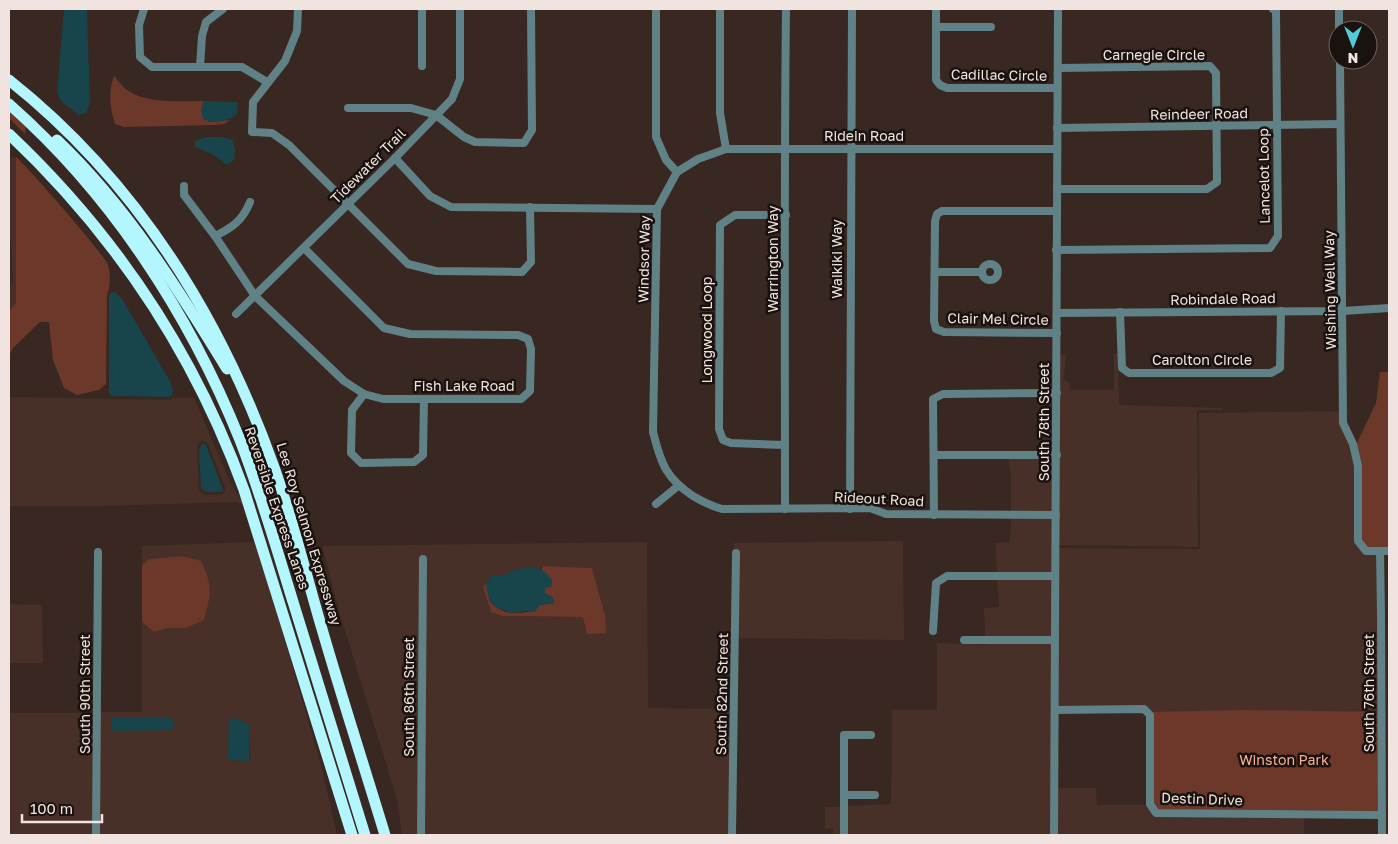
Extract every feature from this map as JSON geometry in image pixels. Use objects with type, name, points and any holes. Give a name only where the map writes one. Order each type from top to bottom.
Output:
[{"type":"highway","name":"Lee Roy Selmon Expressway","points":[[9,80],[45,110],[101,166],[125,194],[159,240],[190,287],[228,356],[264,440],[283,492],[338,684],[385,835]]},
{"type":"highway","points":[[9,98],[27,115]]},
{"type":"highway","name":"Reversible Express Lanes","points":[[9,104],[27,115],[43,131],[98,198],[146,262],[186,327],[225,405],[258,489],[365,835]]},
{"type":"highway","points":[[9,124],[24,145],[101,232],[136,279],[172,336],[208,403],[229,450],[247,499],[352,835]]},
{"type":"highway","points":[[43,131],[101,187],[146,242],[180,291],[252,411]]},
{"type":"highway","points":[[9,134],[24,145]]},
{"type":"street","points":[[144,9],[139,24],[140,57],[152,67],[242,67],[267,82]]},
{"type":"street","points":[[200,67],[202,36],[206,22],[222,9]]},
{"type":"street","points":[[298,9],[297,31],[285,61],[267,82],[254,102],[252,132],[272,133],[289,145],[408,264],[436,271],[522,272],[531,262],[530,207]]},
{"type":"street","points":[[422,9],[422,66]]},
{"type":"street","name":"Tidewater Trail","points":[[236,314],[348,205],[452,99],[460,79],[460,9]]},
{"type":"street","points":[[348,108],[412,108],[436,115],[464,137],[475,142],[524,143],[532,130],[531,9]]},
{"type":"street","points":[[656,9],[656,137],[666,160],[677,172]]},
{"type":"street","points":[[720,9],[720,114],[726,149]]},
{"type":"street","name":"Warrington Way","points":[[785,509],[786,215],[784,149],[786,9]]},
{"type":"street","name":"Waikiki Way","points":[[850,509],[852,9]]},
{"type":"street","name":"Cadillac Circle","points":[[936,9],[936,80],[940,85],[947,88],[1057,88]]},
{"type":"street","name":"South 78th Street","points":[[1054,835],[1058,9]]},
{"type":"street","name":"Lancelot Loop","points":[[1056,250],[1270,248],[1278,236],[1276,10],[1274,9]]},
{"type":"street","points":[[936,27],[991,27]]},
{"type":"street","name":"Carnegie Circle","points":[[1057,189],[1207,189],[1217,182],[1216,73],[1210,66],[1058,68]]},
{"type":"street","name":"Wishing Well Way","points":[[1340,70],[1343,423],[1353,444],[1358,466],[1358,542],[1366,551],[1380,552]]},
{"type":"street","name":"Reindeer Road","points":[[1057,128],[1340,124]]},
{"type":"street","name":"Ridein Road","points":[[677,172],[698,159],[726,149],[1057,149]]},
{"type":"street","points":[[395,158],[430,196],[451,207],[657,209]]},
{"type":"street","name":"Windsor Way","points":[[677,172],[657,209],[653,432],[661,460],[668,474],[678,486]]},
{"type":"street","name":"Fish Lake Road","points":[[184,186],[184,195],[215,236],[255,296],[344,382],[364,394],[383,399],[521,399],[530,391],[531,349],[528,339],[518,335],[410,334],[384,328],[304,248]]},
{"type":"street","points":[[215,236],[227,230],[245,214],[250,202]]},
{"type":"street","name":"Clair Mel Circle","points":[[1057,211],[942,211],[937,214],[935,221],[934,321],[936,329],[944,332],[1057,332]]},
{"type":"street","name":"Longwood Loop","points":[[785,445],[731,443],[723,440],[719,429],[720,225],[735,215],[786,215]]},
{"type":"street","points":[[935,272],[982,272]]},
{"type":"street","name":"Robindale Road","points":[[1057,313],[1342,311],[1389,308]]},
{"type":"street","name":"Carolton Circle","points":[[1120,312],[1122,368],[1129,373],[1271,373],[1280,368],[1282,311]]},
{"type":"street","points":[[934,515],[933,399],[943,394],[1057,393]]},
{"type":"street","points":[[364,394],[352,410],[352,453],[361,463],[414,462],[423,455],[424,399]]},
{"type":"street","points":[[934,455],[1057,455]]},
{"type":"street","points":[[656,504],[678,486]]},
{"type":"street","name":"Rideout Road","points":[[678,486],[710,506],[734,510],[870,508],[886,514],[1056,515]]},
{"type":"street","name":"South 90th Street","points":[[96,835],[98,552]]},
{"type":"street","points":[[1380,552],[1389,552]]},
{"type":"street","name":"South 76th Street","points":[[1380,552],[1385,614],[1386,745],[1386,806],[1382,814],[1382,835]]},
{"type":"street","name":"South 82nd Street","points":[[732,835],[736,553]]},
{"type":"street","name":"South 86th Street","points":[[421,835],[423,559]]},
{"type":"street","points":[[933,631],[936,583],[946,576],[1055,576]]},
{"type":"street","points":[[964,640],[1055,640]]},
{"type":"street","name":"Destin Drive","points":[[1055,710],[1144,709],[1150,715],[1150,804],[1156,813],[1382,814]]},
{"type":"street","points":[[844,835],[844,735],[871,735]]},
{"type":"street","points":[[844,795],[875,795]]},
{"type":"shaded area","points":[[16,157],[16,305],[9,311],[9,290],[13,281],[11,240],[9,237],[9,158]]},
{"type":"shaded area","points":[[1112,354],[1118,354],[1119,405],[1222,408],[1222,410],[1199,410],[1197,412],[1198,547],[1058,545],[1060,355],[1066,355],[1064,379],[1069,382],[1070,390],[1113,390],[1114,356]]},
{"type":"shaded area","points":[[9,397],[170,400],[172,398],[194,398],[231,484],[244,504],[236,502],[100,506],[9,506]],"holes":[[[202,440],[208,444],[226,490],[223,494],[206,495],[202,494],[199,490],[198,444]]]},
{"type":"shaded area","points":[[1343,411],[1380,551],[1381,712],[1150,715],[1144,709],[1055,710],[1055,548],[1200,549],[1199,413]]},
{"type":"shaded area","points":[[1008,458],[1054,458],[1053,512],[1011,512],[1011,475]]},
{"type":"shaded area","points":[[1011,518],[1053,518],[1052,573],[997,573],[995,543],[1010,542]]},
{"type":"shaded area","points":[[903,541],[904,640],[738,638],[739,550],[734,550],[734,543]]},
{"type":"shaded area","points":[[256,542],[321,765],[337,835],[99,835],[100,712],[142,712],[142,622],[154,632],[167,628],[186,628],[192,625],[182,556],[150,559],[142,565],[142,546]],"holes":[[[229,719],[249,724],[250,760],[229,760]]]},
{"type":"shaded area","points":[[647,542],[648,708],[731,709],[730,835],[424,835],[425,556],[420,555],[418,835],[402,835],[397,799],[339,611],[322,546]],"holes":[[[543,566],[592,568],[605,615],[585,630],[583,618],[581,617],[502,616],[491,612],[484,585],[487,584],[489,578],[497,575],[540,569]]]},
{"type":"shaded area","points":[[997,580],[1052,580],[1052,637],[985,637],[984,608],[999,607]]},
{"type":"shaded area","points":[[9,604],[42,605],[43,663],[9,663]]},
{"type":"shaded area","points":[[937,643],[986,645],[986,643],[1052,643],[1051,835],[847,835],[847,806],[891,804],[892,710],[937,710]]},
{"type":"shaded area","points":[[10,713],[94,713],[94,835],[9,835]]},
{"type":"shaded area","points":[[1056,788],[1096,788],[1097,805],[1149,805],[1304,815],[1304,835],[1055,835]]},
{"type":"shaded area","points":[[825,807],[841,807],[841,835],[833,835],[833,828],[825,829]]},
{"type":"green space","points":[[114,76],[125,88],[144,98],[164,101],[204,101],[201,110],[209,122],[230,120],[224,124],[216,125],[124,127],[115,124],[110,100]]},
{"type":"green space","points":[[9,111],[26,127],[25,134],[9,118]]},
{"type":"green space","points":[[16,157],[81,229],[108,265],[110,281],[107,295],[106,384],[99,390],[77,395],[64,388],[53,360],[49,322],[40,322],[13,348],[9,356],[9,311],[16,304]]},
{"type":"green space","points":[[1380,372],[1389,372],[1389,548],[1368,548],[1361,540],[1356,445],[1376,403]]},
{"type":"green space","points":[[182,556],[201,561],[208,577],[210,590],[204,620],[186,628],[167,628],[154,632],[142,622],[142,565],[150,559]]},
{"type":"green space","points":[[543,566],[592,568],[605,615],[606,633],[587,634],[583,618],[581,617],[502,616],[491,612],[483,586],[487,584],[490,602],[506,612],[534,612],[540,605],[554,603],[549,595],[545,594],[545,588],[552,586],[552,580],[541,570]]},
{"type":"green space","name":"Winston Park","points":[[1245,710],[1383,712],[1381,811],[1153,809],[1149,712]]},
{"type":"water","points":[[64,9],[87,9],[90,104],[86,113],[79,115],[61,101],[57,92]]},
{"type":"water","points":[[204,101],[237,102],[238,112],[227,120],[207,121],[203,119],[201,110]]},
{"type":"water","points":[[205,137],[222,137],[233,140],[234,160],[227,165],[212,154],[195,147],[195,141]]},
{"type":"water","points":[[115,292],[122,299],[171,383],[173,392],[170,397],[112,396],[109,393],[109,295]]},
{"type":"water","points":[[202,443],[206,445],[223,490],[222,492],[205,492],[201,488],[199,451]]},
{"type":"water","points":[[536,567],[545,572],[552,580],[552,586],[545,588],[545,594],[553,597],[554,603],[540,605],[534,612],[511,613],[498,608],[490,602],[486,586],[489,578],[493,575],[504,575],[516,569]]},
{"type":"water","points":[[111,718],[171,718],[173,720],[173,730],[112,731]]},
{"type":"water","points":[[235,718],[249,724],[249,761],[228,759],[229,719]]}]
